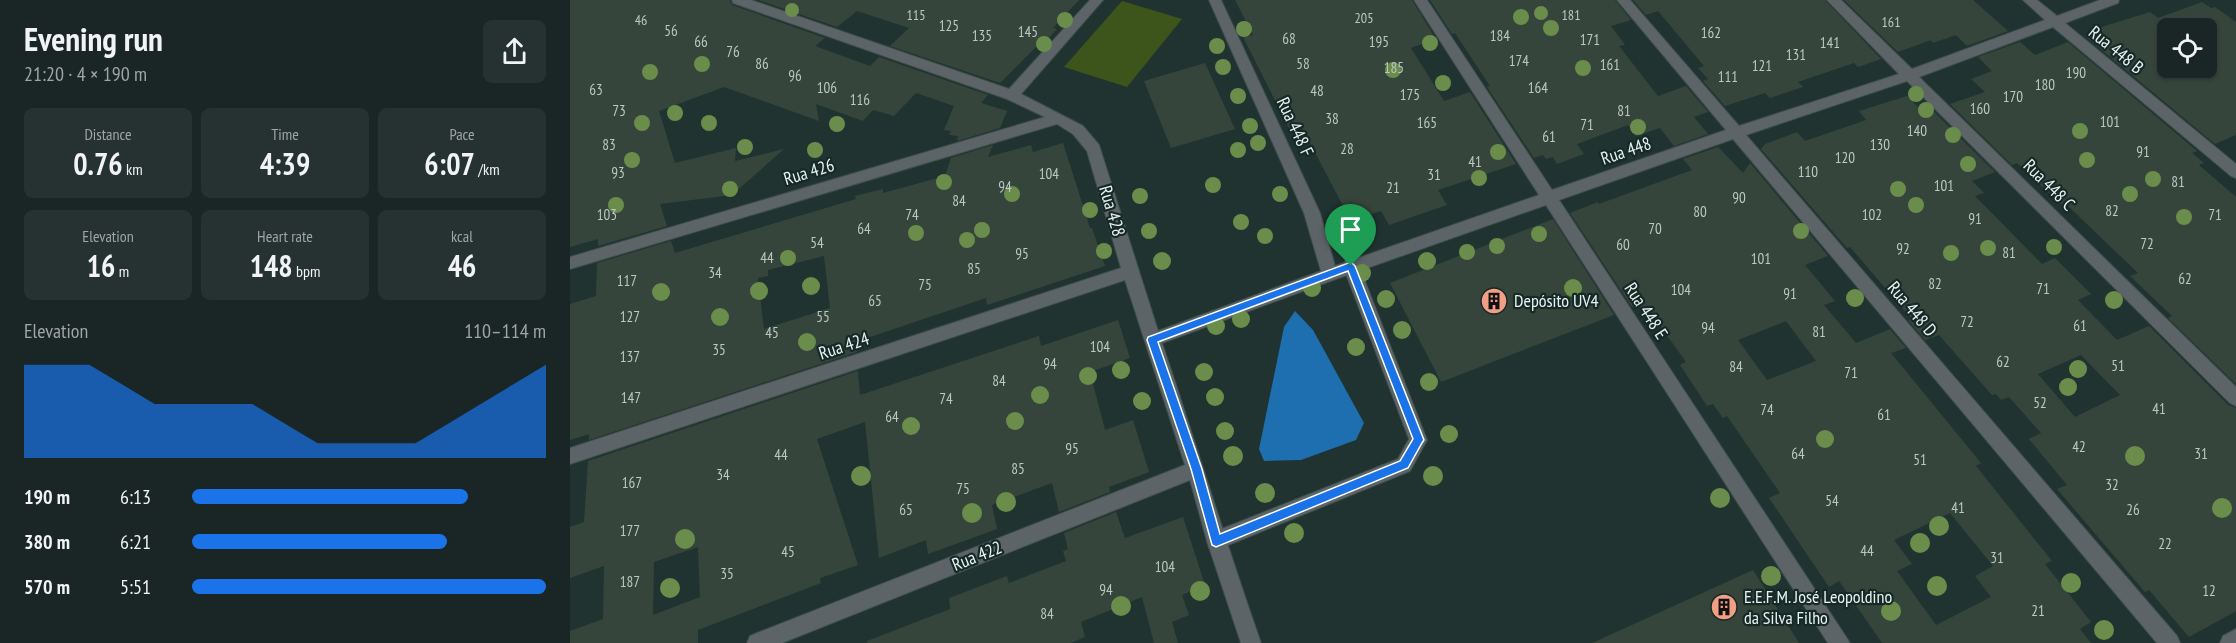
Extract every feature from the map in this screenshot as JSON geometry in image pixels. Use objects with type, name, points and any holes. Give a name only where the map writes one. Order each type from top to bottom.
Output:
[{"type":"street","name":"Rua 428","points":[[738,0],[1012,95],[1078,130],[1094,149],[1130,272],[1251,643]]},
{"type":"street","points":[[1012,95],[1097,0]]},
{"type":"street","name":"Rua 448 F","points":[[1215,0],[1312,213],[1330,273]]},
{"type":"street","name":"Rua 448 E","points":[[1420,0],[1840,643]]},
{"type":"street","name":"Rua 448 D","points":[[1623,0],[2170,643]]},
{"type":"street","name":"Rua 448 C","points":[[1833,0],[2236,398]]},
{"type":"street","name":"Rua 448 B","points":[[2029,0],[2236,172]]},
{"type":"street","name":"Rua 448","points":[[1152,340],[1330,273],[1737,132],[1911,75],[2113,0]]},
{"type":"street","name":"Rua 426","points":[[570,263],[1059,118]]},
{"type":"street","points":[[1216,541],[1404,465],[1418,440],[1351,266]]},
{"type":"street","name":"Rua 424","points":[[570,456],[1130,272]]},
{"type":"street","name":"Rua 422","points":[[757,643],[1196,469]]},
{"type":"street","points":[[2230,643],[2236,639]]},
{"type":"green space","points":[[1122,1],[1182,19],[1127,87],[1064,67]]},
{"type":"water","points":[[1295,311],[1313,330],[1364,423],[1356,440],[1301,460],[1264,461],[1259,449],[1284,327]]},
{"type":"building","points":[[570,0],[730,0],[732,5],[825,38],[815,46],[870,66],[879,57],[988,95],[981,103],[1007,111],[1000,128],[957,141],[958,136],[949,135],[951,131],[944,130],[954,106],[916,93],[894,116],[873,110],[863,121],[816,104],[819,121],[724,87],[659,111],[675,163],[736,148],[735,161],[784,149],[732,195],[660,204],[667,226],[598,246],[598,239],[570,247]]},
{"type":"building","points":[[758,0],[1079,0],[1053,28],[1057,29],[1040,48],[1036,47],[1000,83],[890,46],[909,28],[857,11],[837,27]]},
{"type":"building","points":[[1235,0],[1412,0],[1436,39],[1411,48],[1444,101],[1470,92],[1516,164],[1438,190],[1447,205],[1389,225],[1381,211],[1351,221],[1300,124],[1289,128],[1243,37],[1253,35]]},
{"type":"building","points":[[1430,0],[1615,0],[1631,20],[1611,26],[1625,45],[1619,46],[1658,96],[1686,86],[1708,112],[1694,117],[1708,134],[1674,146],[1660,128],[1636,136],[1628,125],[1577,144],[1584,154],[1557,164],[1553,157],[1546,159],[1543,155],[1534,158],[1487,87],[1490,86]]},
{"type":"building","points":[[1633,0],[1825,0],[1881,59],[1858,67],[1854,63],[1798,82],[1803,87],[1770,98],[1765,93],[1725,106],[1703,81],[1708,79],[1698,68],[1704,66],[1658,11],[1646,15]]},
{"type":"building","points":[[1844,0],[1973,0],[2008,31],[1967,46],[1956,35],[1933,43],[1931,40],[1898,52]]},
{"type":"building","points":[[2202,2],[2211,8],[2215,7],[2236,22],[2236,135],[2215,144],[2085,36],[2092,34],[2089,31],[2150,12],[2158,18]]},
{"type":"building","points":[[2020,42],[2035,55],[2068,42],[2197,151],[2192,153],[2204,163],[2199,165],[2236,197],[2236,384],[2168,318],[2172,316],[2130,276],[2138,273],[2067,205],[2064,207],[2017,163],[2012,165],[1950,104],[1985,92],[1971,79],[1992,71],[1978,57]]},
{"type":"building","points":[[1205,63],[1235,129],[1171,148],[1144,81]]},
{"type":"building","points":[[1907,96],[1925,114],[1933,111],[1995,172],[1972,181],[1984,193],[1975,196],[2042,264],[2055,258],[2091,294],[2078,300],[2117,340],[2149,326],[2228,405],[2236,408],[2236,611],[2189,637],[2149,590],[2145,592],[2057,489],[2067,485],[2029,439],[2041,433],[2009,397],[2001,400],[1996,394],[1992,395],[1939,335],[1925,340],[1908,320],[1912,319],[1761,149],[1765,144],[1797,132],[1805,141],[1866,120],[1859,111]],"holes":[[[2081,355],[2120,395],[2075,417],[2038,374]]]},
{"type":"building","points":[[1063,143],[1090,228],[1092,228],[1105,266],[987,305],[986,298],[870,337],[871,342],[856,347],[857,352],[589,440],[589,434],[570,440],[570,304],[596,296],[597,263],[671,241],[675,253],[856,199],[855,196],[883,189],[883,193],[945,176],[951,158],[993,145],[988,157],[1031,145],[1033,152]],"holes":[[[824,256],[830,308],[764,329],[758,278],[768,276],[768,270]]]},
{"type":"building","points":[[1718,147],[1743,173],[1750,163],[1828,256],[1805,265],[1835,301],[1824,305],[1856,343],[1890,329],[1906,348],[1891,353],[1981,463],[1976,466],[2052,561],[2045,564],[2091,622],[2080,629],[2091,643],[1882,643],[1839,581],[1829,587],[1769,498],[1780,493],[1727,416],[1723,418],[1713,404],[1707,406],[1680,365],[1686,362],[1658,323],[1653,325],[1639,305],[1632,307],[1570,213],[1692,170],[1683,159]],"holes":[[[1786,321],[1816,361],[1767,380],[1738,340]],[[1950,513],[1993,566],[1975,576],[1991,597],[1936,625],[1897,571],[1912,564],[1894,540]]]},
{"type":"building","name":"Depósito UV4","points":[[1553,219],[1614,315],[1441,382],[1390,283]]},
{"type":"building","points":[[1118,320],[1130,358],[1090,372],[1105,430],[1133,420],[1149,472],[1109,487],[1110,492],[1059,512],[1052,483],[992,505],[997,529],[928,554],[926,540],[879,558],[865,422],[817,439],[858,565],[820,578],[821,583],[698,630],[698,643],[570,643],[570,631],[603,619],[604,566],[570,578],[570,527],[584,522],[588,461],[858,371],[860,395],[1039,336],[1041,346]],"holes":[[[698,547],[700,597],[653,615],[654,562]]]},
{"type":"building","points":[[1116,512],[1125,538],[1183,517],[1205,585],[1182,595],[1189,615],[1172,622],[1178,643],[1154,643],[1142,597],[1081,622],[1085,637],[1071,643],[867,643],[867,641],[950,609],[949,598],[1007,576],[1009,583],[1066,561],[1063,551],[1068,549],[1064,533]]},
{"type":"building","name":"E.E.F.M. José Leopoldino da Silva Filho","points":[[1753,570],[1799,643],[1592,643]]},
{"type":"place","name":"Depósito UV4","points":[[1494,301]]},
{"type":"place","name":"E.E.F.M. José Leopoldino da Silva Filho","points":[[1724,607]]},
{"type":"route","points":[[1351,266],[1418,440],[1404,465],[1216,541],[1196,469],[1152,340],[1351,266]]}]
